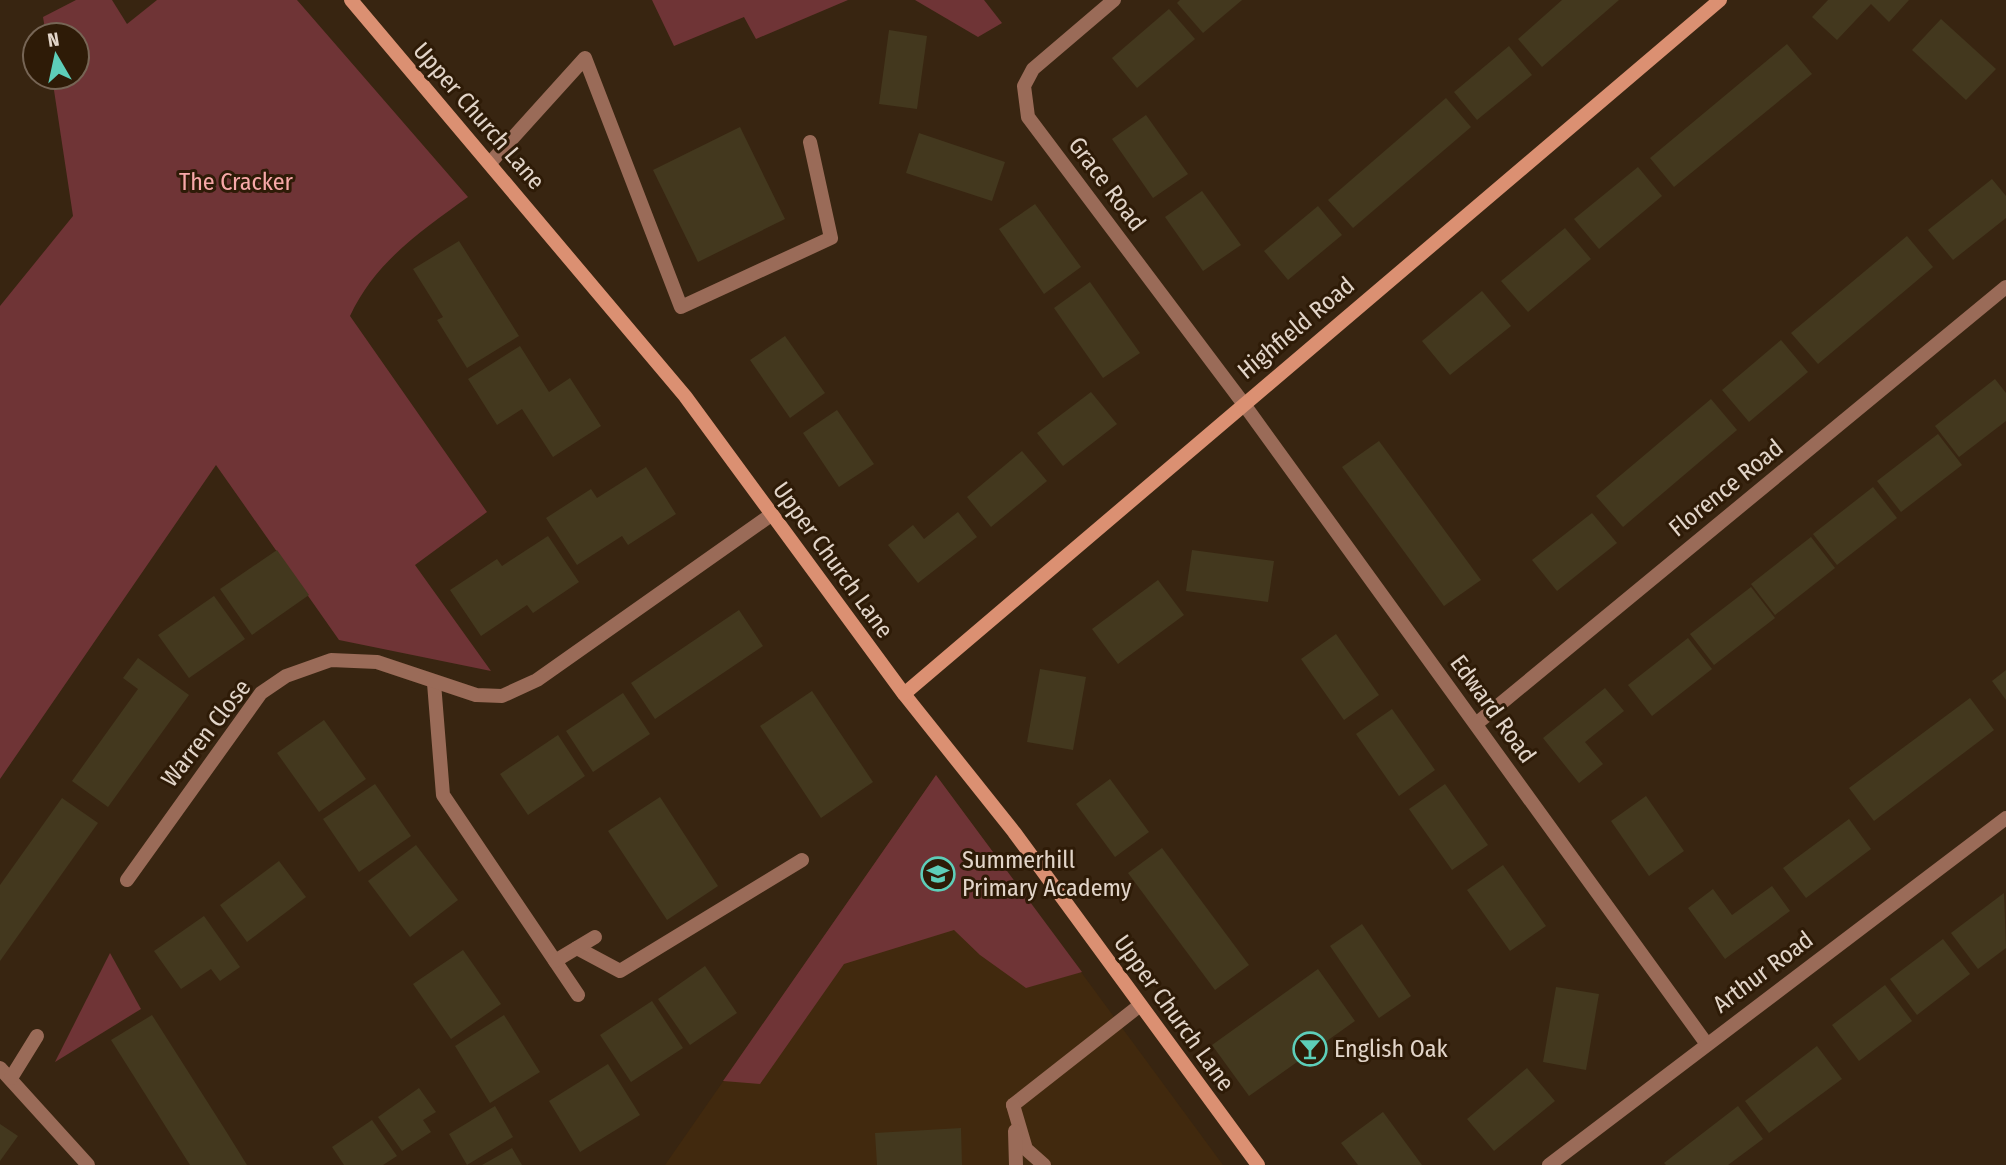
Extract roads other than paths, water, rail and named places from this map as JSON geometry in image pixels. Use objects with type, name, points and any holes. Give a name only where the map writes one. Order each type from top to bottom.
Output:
[{"type":"main road","name":"Upper Church Lane","points":[[351,0],[685,396],[904,694],[1014,832],[1258,1165]]},
{"type":"main road","name":"Highfield Road","points":[[904,694],[1720,0]]},
{"type":"street","name":"Grace Road","points":[[1114,0],[1033,69],[1024,86],[1028,117],[1243,403]]},
{"type":"street","points":[[490,163],[585,58],[681,307],[831,239],[810,142]]},
{"type":"street","name":"Florence Road","points":[[1476,724],[2006,287]]},
{"type":"street","name":"Edward Road","points":[[1243,403],[1706,1043]]},
{"type":"street","name":"Warren Close","points":[[127,880],[261,693],[286,676],[331,660],[377,662],[476,695],[502,696],[537,680],[771,515]]},
{"type":"street","points":[[435,682],[443,795],[578,995]]},
{"type":"street","name":"Arthur Road","points":[[1549,1165],[1706,1043],[2006,818]]},
{"type":"street","points":[[577,948],[620,971],[802,860]]},
{"type":"street","points":[[555,961],[595,937]]},
{"type":"street","points":[[1013,1105],[1139,1006]]},
{"type":"street","points":[[37,1036],[5,1073],[89,1165]]},
{"type":"street","points":[[1013,1105],[1016,1165]]},
{"type":"street","points":[[1013,1105],[1026,1149],[1044,1165]]},
{"type":"place","name":"Summerhill Primary Academy","points":[[938,874]]},
{"type":"place","name":"English Oak","points":[[1310,1049]]},
{"type":"park label","name":"The Cracker","points":[[236,182]]}]
